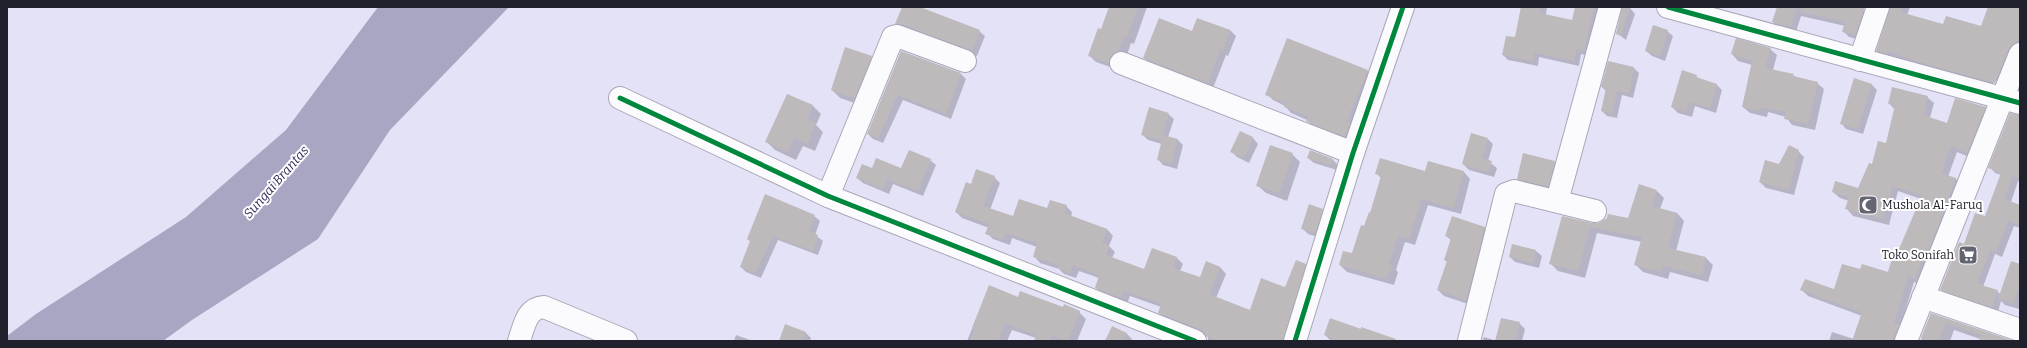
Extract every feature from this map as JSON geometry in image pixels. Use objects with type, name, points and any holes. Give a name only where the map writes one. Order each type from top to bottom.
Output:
[{"type":"street","points":[[1295,341],[1353,152],[1403,7]]},
{"type":"street","points":[[1557,201],[1610,7]]},
{"type":"street","points":[[1668,7],[2011,101]]},
{"type":"street","points":[[1860,60],[1878,7]]},
{"type":"street","points":[[828,196],[893,37],[897,36],[965,61]]},
{"type":"street","points":[[1906,341],[1923,297],[2011,101],[2020,54]]},
{"type":"street","points":[[1121,63],[1353,152]]},
{"type":"street","points":[[620,98],[828,196],[1195,341]]},
{"type":"street","points":[[1468,341],[1504,197],[1510,192],[1514,191],[1595,211]]},
{"type":"street","points":[[1923,297],[2020,330]]},
{"type":"street","points":[[519,341],[529,314],[534,310],[544,307],[626,341]]},
{"type":"water","name":"Sungai Brantas","points":[[378,7],[509,7],[390,130],[318,239],[192,320],[163,341],[7,341],[7,336],[36,314],[186,217],[286,130]]},
{"type":"building","points":[[902,7],[920,7],[980,30],[972,51],[901,24],[895,24]]},
{"type":"building","points":[[1109,7],[1138,7],[1127,37],[1124,36],[1119,51],[1113,54],[1109,63],[1088,56],[1098,28],[1101,29]]},
{"type":"building","points":[[1521,7],[1541,7],[1540,13],[1572,20],[1575,7],[1594,7],[1584,51],[1576,49],[1574,61],[1534,53],[1533,61],[1502,55],[1506,36],[1515,37]]},
{"type":"building","points":[[1622,7],[1630,7],[1621,36],[1616,34]]},
{"type":"building","points":[[1777,7],[1797,7],[1791,27],[1772,22]]},
{"type":"building","points":[[1801,7],[1865,7],[1855,35],[1842,32],[1845,22],[1800,12]]},
{"type":"building","points":[[1890,7],[1902,7],[1900,12],[1943,24],[1946,16],[1981,26],[1988,7],[2020,7],[2020,33],[2017,42],[2008,49],[1995,83],[1932,66],[1887,51],[1886,54],[1876,51]]},
{"type":"building","points":[[1159,18],[1192,31],[1197,18],[1230,30],[1223,51],[1220,50],[1208,83],[1143,58]]},
{"type":"building","points":[[1653,25],[1668,30],[1660,56],[1645,51]]},
{"type":"building","points":[[1287,38],[1368,70],[1346,122],[1350,123],[1345,137],[1306,121],[1308,116],[1284,107],[1285,103],[1265,95]]},
{"type":"building","points":[[1736,38],[1771,48],[1765,68],[1794,74],[1793,76],[1818,82],[1808,124],[1784,119],[1786,112],[1761,107],[1760,111],[1742,107],[1752,61],[1731,54]]},
{"type":"building","points":[[845,47],[872,56],[854,98],[831,90]]},
{"type":"building","points":[[901,51],[961,73],[946,114],[898,95],[878,138],[867,134]]},
{"type":"building","points":[[1608,61],[1634,67],[1629,93],[1617,91],[1612,114],[1601,111],[1606,88],[1601,87]]},
{"type":"building","points":[[1682,70],[1697,75],[1696,77],[1717,84],[1710,108],[1689,102],[1686,112],[1671,107]]},
{"type":"building","points":[[1854,78],[1872,84],[1858,129],[1840,124]]},
{"type":"building","points":[[1892,87],[1928,96],[1923,115],[1947,123],[1955,98],[1986,107],[1967,153],[1951,146],[1941,173],[1956,178],[1929,249],[1926,248],[1915,279],[1908,276],[1894,323],[1899,325],[1894,341],[1852,341],[1862,312],[1800,290],[1805,279],[1834,289],[1842,264],[1860,269],[1862,264],[1888,272],[1893,255],[1896,256],[1922,195],[1892,186],[1883,219],[1845,209],[1849,197],[1832,192],[1835,181],[1858,188],[1869,163],[1872,164],[1878,141],[1886,143],[1895,105],[1888,104]]},
{"type":"building","points":[[787,94],[813,105],[807,119],[816,123],[807,144],[794,138],[788,152],[765,142]]},
{"type":"building","points":[[1149,107],[1169,113],[1161,140],[1141,135]]},
{"type":"building","points":[[2010,113],[2020,115],[2020,179],[2013,176],[2005,199],[2020,205],[2020,225],[2008,221],[1996,252],[1990,250],[1977,284],[1998,290],[1992,307],[1940,290],[1959,242],[1964,244],[1975,213],[1985,216],[2001,173],[1988,168]]},
{"type":"building","points":[[1240,131],[1253,137],[1244,158],[1230,152]]},
{"type":"building","points":[[1471,133],[1488,138],[1482,158],[1492,161],[1488,172],[1462,164]]},
{"type":"building","points":[[1163,135],[1178,139],[1171,164],[1157,160]]},
{"type":"building","points":[[1270,145],[1293,153],[1279,193],[1256,186]]},
{"type":"building","points":[[1789,145],[1799,150],[1789,190],[1759,182],[1765,160],[1779,164]]},
{"type":"building","points":[[909,150],[931,159],[918,191],[887,179],[883,189],[856,178],[862,164],[872,168],[876,158],[901,168]]},
{"type":"building","points":[[1310,150],[1333,159],[1331,165],[1307,158]]},
{"type":"building","points":[[1523,153],[1555,161],[1548,187],[1517,179]]},
{"type":"building","points":[[1380,158],[1425,171],[1428,161],[1464,171],[1454,208],[1421,199],[1409,239],[1398,236],[1389,264],[1392,265],[1387,279],[1339,265],[1343,251],[1352,253],[1361,225],[1364,226],[1369,212],[1370,213],[1381,176],[1375,174]]},
{"type":"building","points":[[976,169],[995,176],[983,206],[1013,216],[1019,199],[1047,208],[1050,200],[1067,205],[1064,213],[1107,229],[1102,243],[1109,245],[1106,255],[1144,269],[1152,248],[1177,257],[1173,268],[1200,277],[1206,261],[1220,267],[1209,294],[1250,310],[1261,278],[1285,287],[1296,260],[1306,264],[1283,341],[1218,341],[1206,336],[1200,329],[1158,313],[1161,304],[1124,290],[1121,298],[1095,288],[1099,275],[1073,265],[1070,273],[1057,268],[1058,265],[1033,257],[1037,243],[1006,233],[1003,240],[985,234],[989,224],[955,212],[966,182],[971,184]]},
{"type":"building","points":[[1639,184],[1657,190],[1652,206],[1677,213],[1668,248],[1706,257],[1702,275],[1663,266],[1661,272],[1634,265],[1642,237],[1590,227],[1578,271],[1549,264],[1562,216],[1592,223],[1598,223],[1604,220],[1607,218],[1608,214],[1628,218]]},
{"type":"building","points":[[765,194],[815,215],[809,231],[818,235],[813,251],[773,236],[755,273],[740,267],[750,241],[747,239]]},
{"type":"building","points":[[1309,204],[1323,209],[1315,233],[1301,229]]},
{"type":"building","points":[[1452,216],[1485,227],[1466,300],[1437,290],[1447,261],[1444,260],[1451,238],[1445,236]]},
{"type":"building","points":[[1512,244],[1536,250],[1533,263],[1509,257]]},
{"type":"building","points":[[2011,261],[2020,264],[2020,284],[2013,304],[1998,299]]},
{"type":"building","points":[[989,285],[1018,297],[1020,291],[1063,307],[1064,304],[1080,311],[1068,341],[1051,336],[1050,341],[1034,341],[1036,335],[1005,323],[998,341],[970,341],[975,329],[972,328]]},
{"type":"building","points":[[1931,313],[2014,341],[1979,341],[1981,335],[1946,323],[1938,341],[1928,341],[1921,338]]},
{"type":"building","points":[[1330,318],[1396,339],[1395,341],[1331,341],[1332,338],[1324,335]]},
{"type":"building","points":[[1501,318],[1520,322],[1515,341],[1495,341]]},
{"type":"building","points":[[785,324],[806,332],[803,341],[779,341]]},
{"type":"building","points":[[1112,326],[1127,333],[1123,341],[1105,341]]},
{"type":"cycle path","points":[[1295,341],[1353,153],[1403,7]]},
{"type":"cycle path","points":[[1668,7],[2020,103]]},
{"type":"cycle path","points":[[620,98],[828,196],[1195,341]]},
{"type":"place","name":"Mushola Al-Faruq","points":[[1868,205]]},
{"type":"place","name":"Toko Sonifah","points":[[1968,255]]}]
